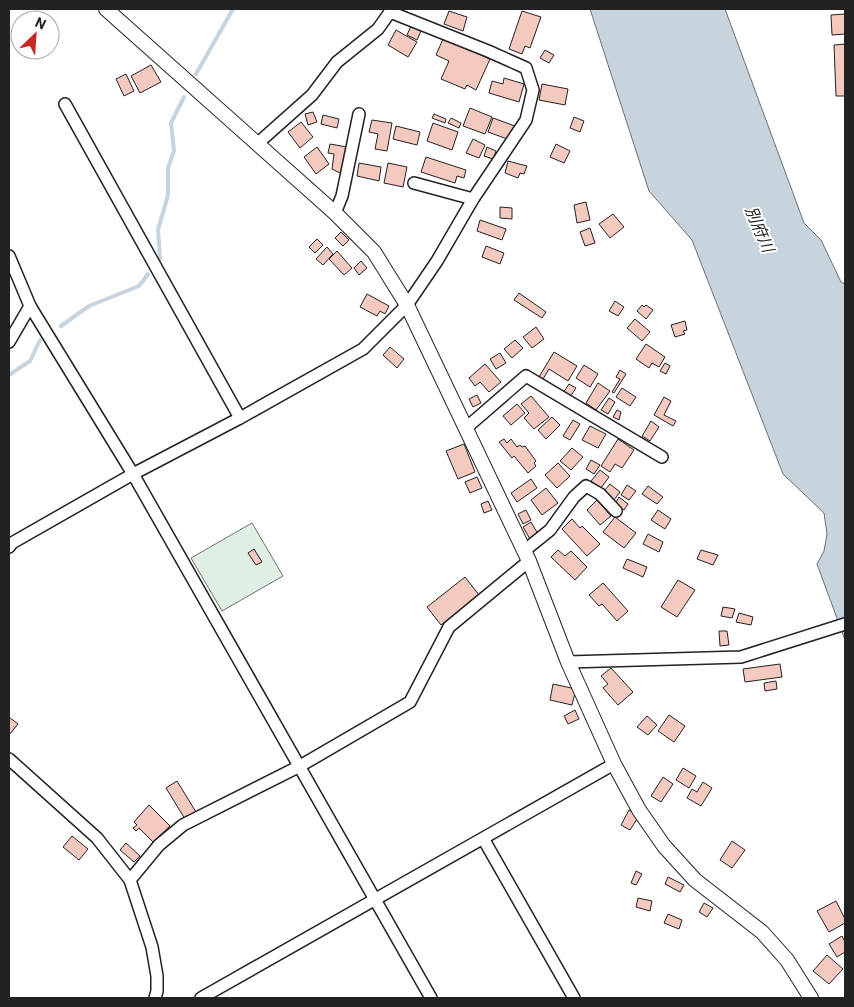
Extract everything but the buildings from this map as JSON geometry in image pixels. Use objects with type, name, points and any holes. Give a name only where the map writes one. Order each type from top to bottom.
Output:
[{"type":"street","points":[[106,9],[335,212],[374,252],[408,306],[466,428],[526,556],[568,662],[614,764],[638,810],[664,846],[695,880],[762,932],[787,960],[811,998]]},
{"type":"street","points":[[10,543],[363,349],[408,306],[473,199],[526,120],[533,90],[526,68],[390,10],[378,29],[337,62],[312,95],[258,144]]},
{"type":"street","points":[[65,104],[240,418]]},
{"type":"street","points":[[335,212],[342,196],[358,114]]},
{"type":"street","points":[[414,183],[473,199]]},
{"type":"street","points":[[9,256],[30,306],[133,474],[430,998]]},
{"type":"street","points":[[9,342],[30,306]]},
{"type":"street","points":[[466,428],[526,376],[662,457]]},
{"type":"street","points":[[130,880],[159,844],[183,824],[300,766],[410,702],[449,627],[526,556],[586,486],[600,494],[616,511]]},
{"type":"street","points":[[568,662],[741,658],[840,626]]},
{"type":"street","points":[[9,759],[98,838],[130,880],[152,948],[157,976],[155,998]]},
{"type":"street","points":[[202,998],[484,840],[614,764]]},
{"type":"street","points":[[484,840],[574,998]]},
{"type":"green space","points":[[252,523],[283,576],[222,611],[191,558]]},
{"type":"water","name":"別府川","points":[[590,9],[725,9],[804,223],[821,240],[841,282],[845,284],[845,640],[817,564],[824,551],[827,534],[824,513],[783,474],[692,240],[649,191]]},
{"type":"waterway","points":[[196,74],[233,9]]},
{"type":"waterway","points":[[160,259],[158,230],[168,195],[168,168],[174,151],[171,123],[184,97]]},
{"type":"waterway","points":[[61,326],[89,306],[139,286],[148,274]]},
{"type":"waterway","points":[[9,375],[30,361],[40,340]]}]
